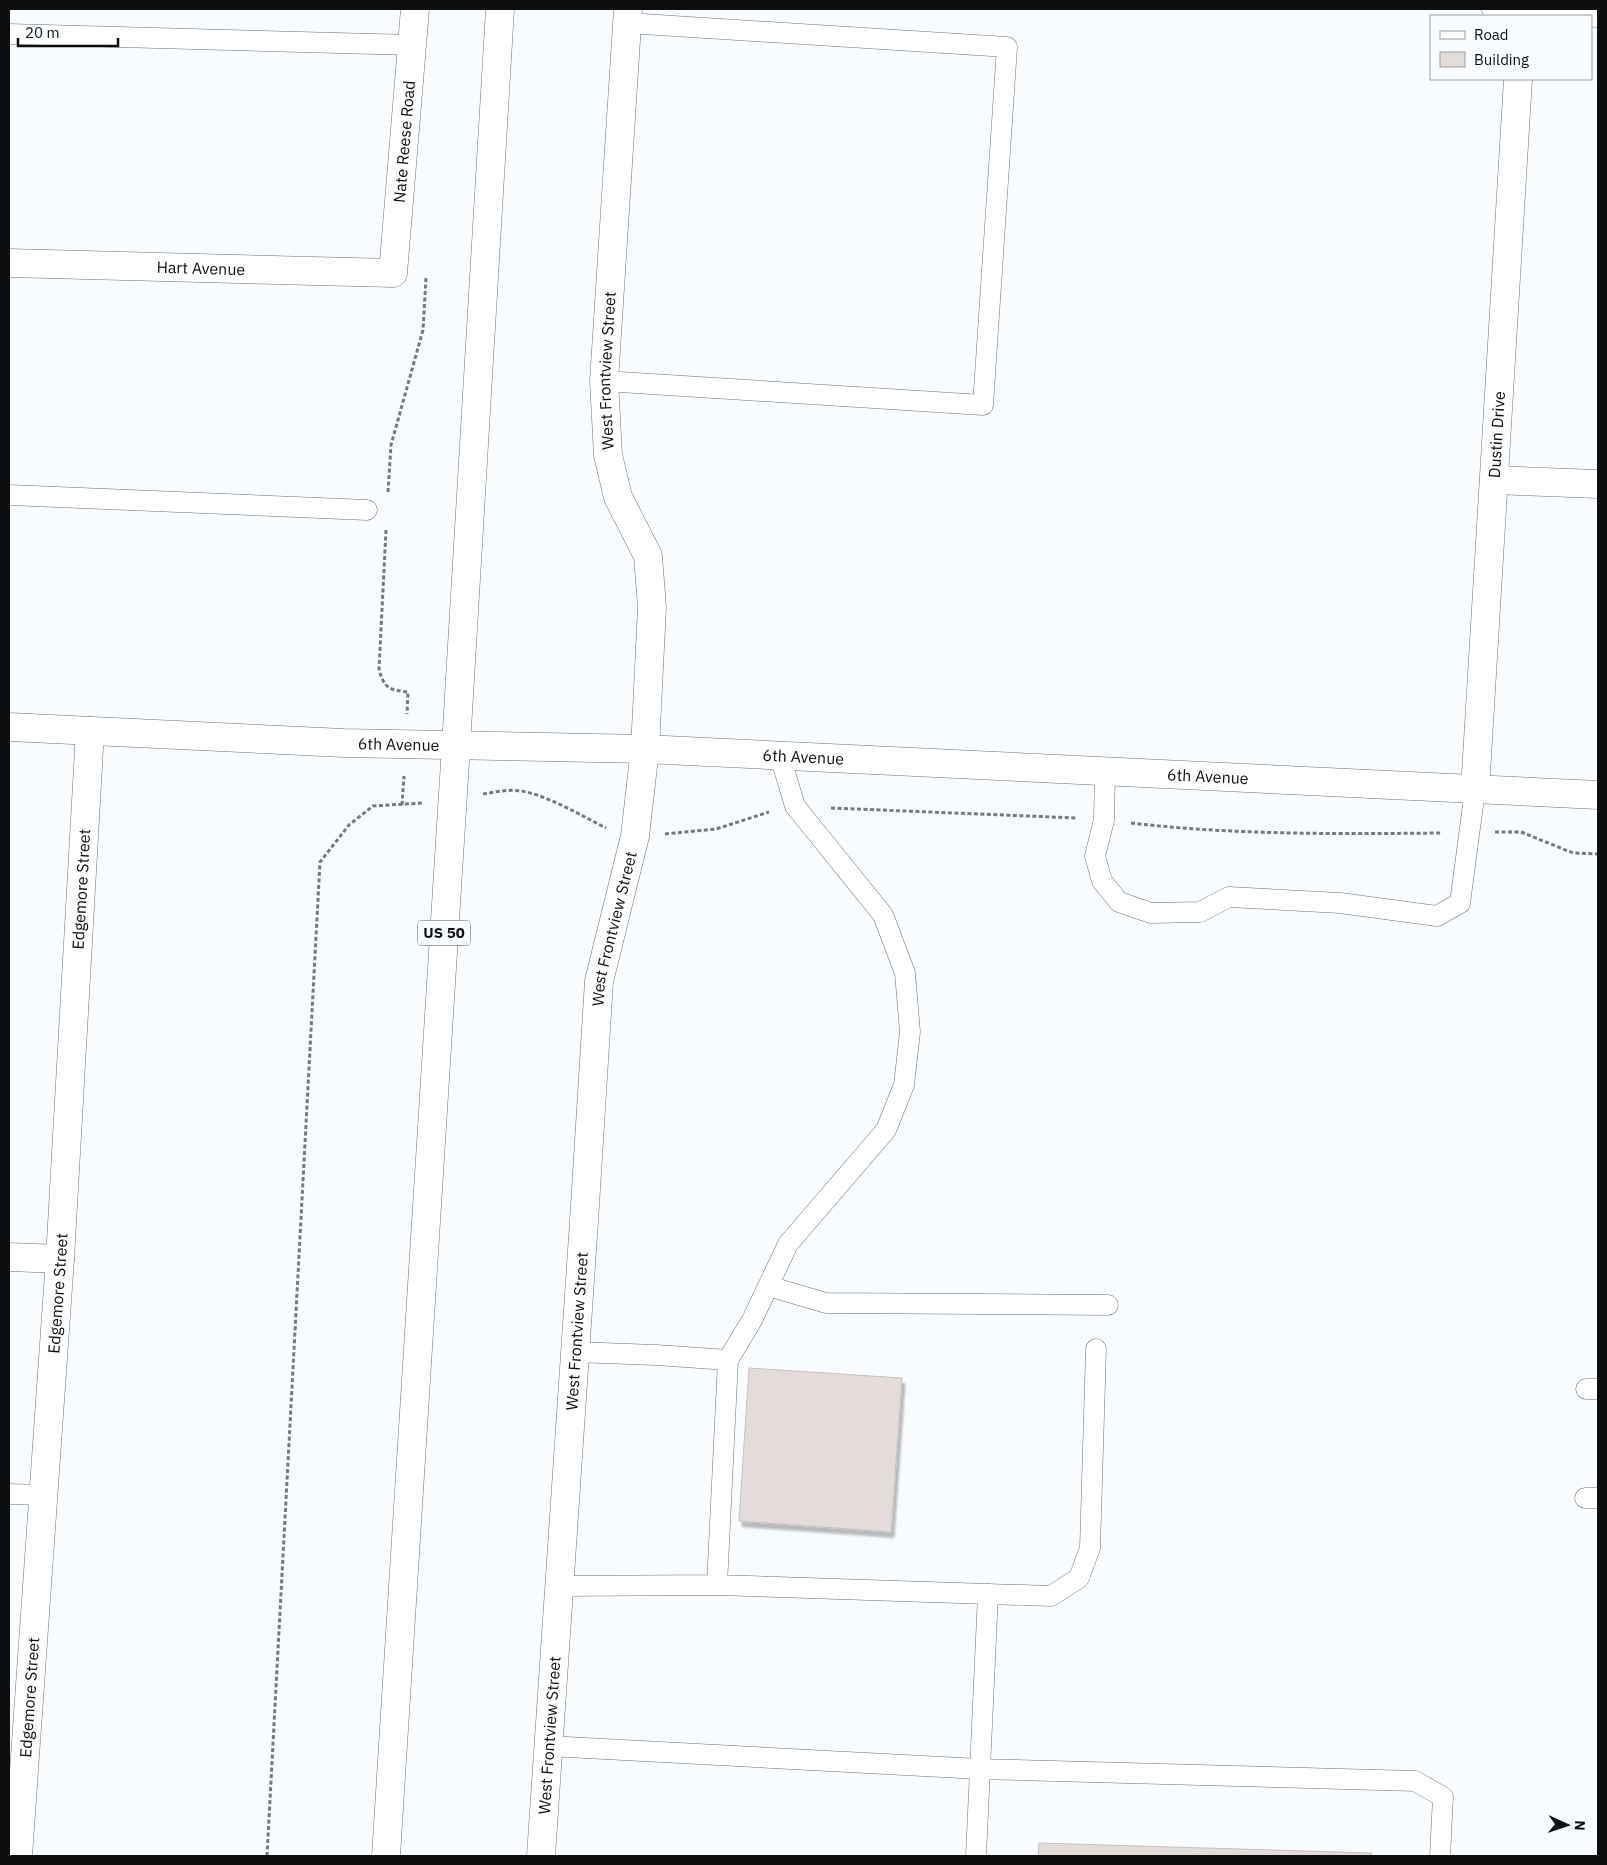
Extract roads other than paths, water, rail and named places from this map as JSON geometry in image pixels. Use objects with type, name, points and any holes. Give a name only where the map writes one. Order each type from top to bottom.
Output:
[{"type":"main road","name":"Nate Reese Road","points":[[393,273],[415,9]]},
{"type":"main road","name":"US 50","points":[[386,1856],[500,9]]},
{"type":"main road","points":[[1496,9],[1598,13]]},
{"type":"main road","name":"West Frontview Street","points":[[541,1856],[599,981],[635,836],[646,749],[652,607],[648,556],[618,497],[608,455],[604,381],[627,16]]},
{"type":"main road","name":"Dustin Drive","points":[[1475,790],[1518,80]]},
{"type":"main road","name":"Hart Avenue","points":[[9,263],[393,273]]},
{"type":"main road","points":[[1494,480],[1598,484]]},
{"type":"main road","name":"6th Avenue","points":[[9,727],[456,746],[646,749],[1598,795]]},
{"type":"main road","name":"Edgemore Street","points":[[18,1856],[17,1732],[43,1495],[60,1259],[90,731]]},
{"type":"main road","points":[[9,1256],[60,1259]]},
{"type":"lane","points":[[604,381],[983,406],[1007,47],[627,16]]},
{"type":"lane","points":[[9,34],[412,45]]},
{"type":"lane","points":[[9,495],[367,510]]},
{"type":"lane","points":[[717,1585],[728,1360],[752,1320],[788,1244],[886,1130],[904,1085],[910,1032],[905,973],[883,915],[796,806],[780,756]]},
{"type":"lane","points":[[1105,772],[1104,820],[1095,856],[1102,881],[1119,902],[1151,913],[1200,912],[1229,898],[1340,903],[1438,916],[1460,903],[1475,790]]},
{"type":"lane","points":[[768,1286],[826,1303],[1108,1305]]},
{"type":"lane","points":[[559,1586],[717,1585],[1051,1596],[1080,1578],[1090,1548],[1096,1349]]},
{"type":"lane","points":[[575,1352],[656,1354],[728,1360]]},
{"type":"lane","points":[[9,1494],[43,1495]]},
{"type":"lane","points":[[976,1856],[988,1594]]},
{"type":"lane","points":[[548,1746],[980,1769],[1415,1781],[1443,1797],[1440,1856]]}]
